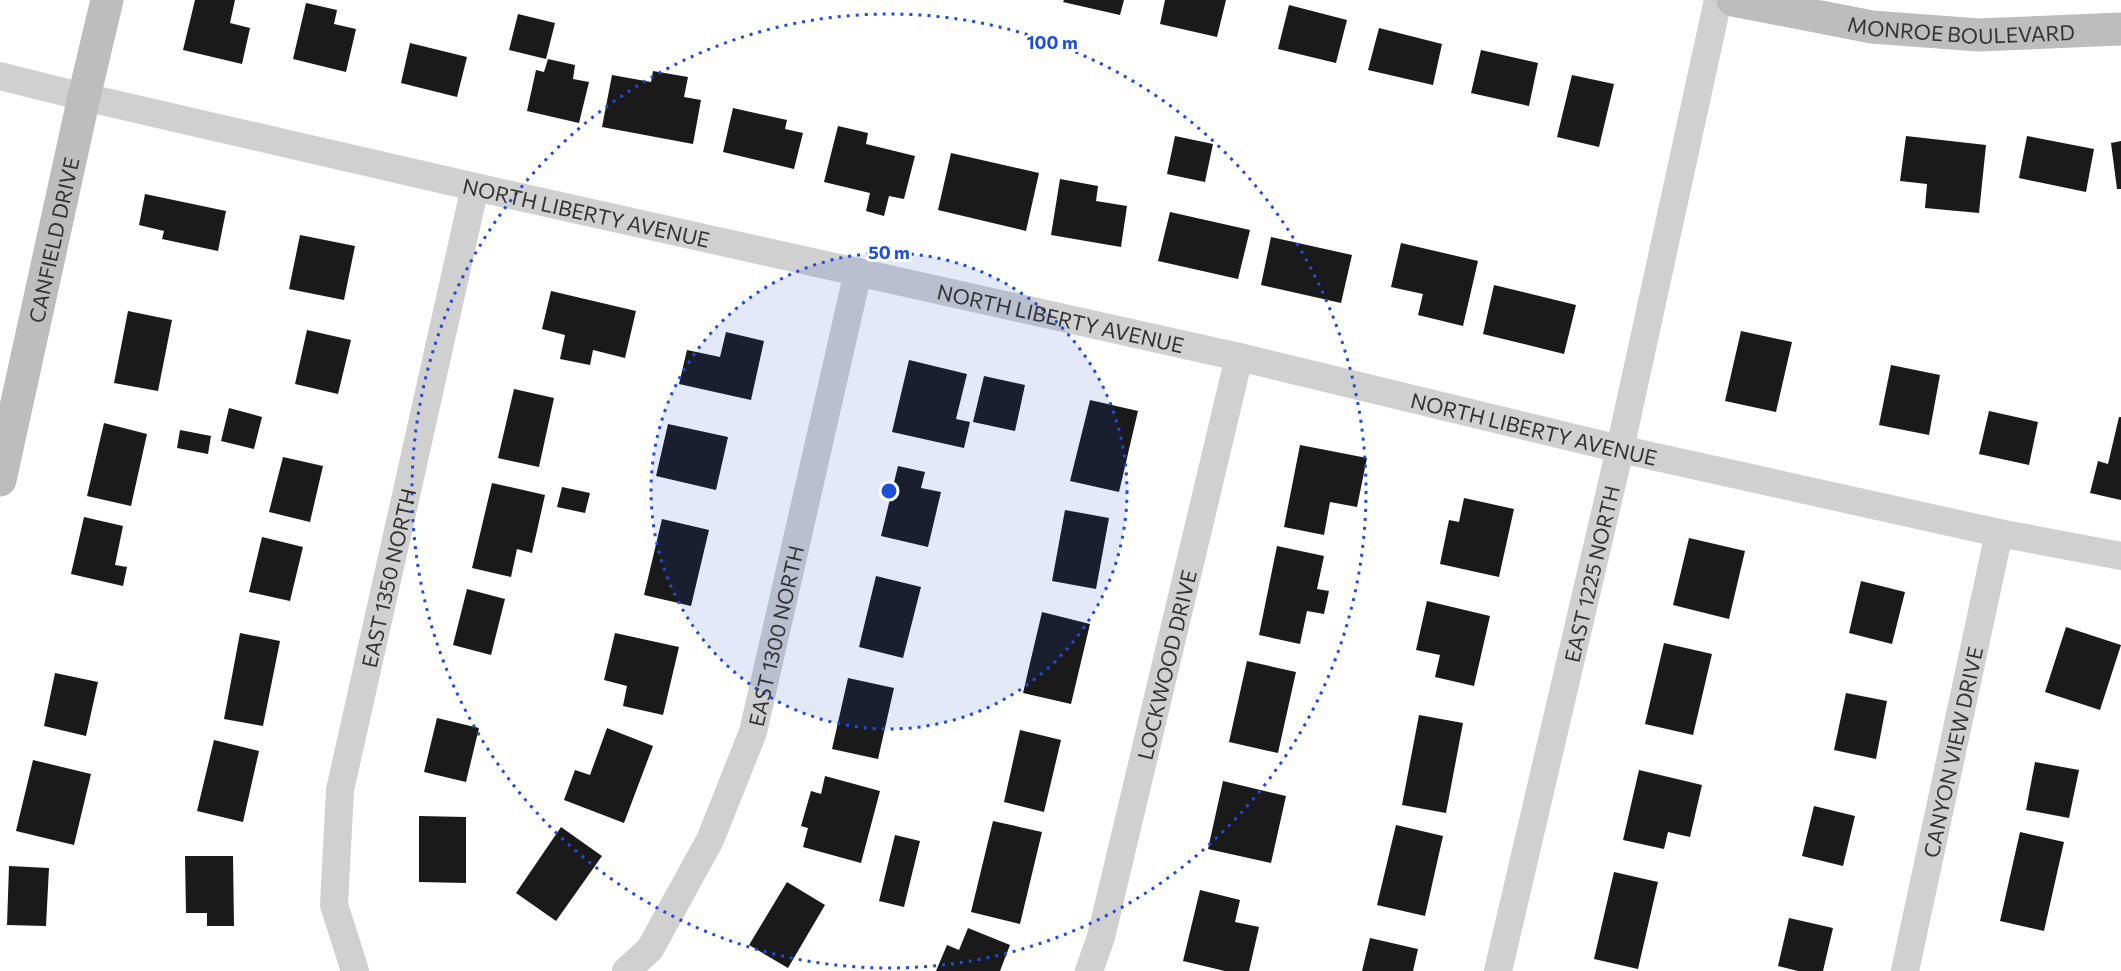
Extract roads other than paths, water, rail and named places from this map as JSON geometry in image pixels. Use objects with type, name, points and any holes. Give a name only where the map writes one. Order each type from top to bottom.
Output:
[{"type":"street","name":"CANFIELD DRIVE","points":[[0,480],[84,97],[108,0]]},
{"type":"street","name":"EAST 1225 NORTH","points":[[1498,971],[1620,449],[1718,0]]},
{"type":"street","name":"MONROE BOULEVARD","points":[[1733,0],[1872,27],[1979,35],[2121,29]]},
{"type":"street","name":"NORTH LIBERTY AVENUE","points":[[0,76],[476,187],[1239,357],[1620,449],[1999,533],[2121,556]]},
{"type":"street","name":"EAST 1350 NORTH","points":[[354,971],[334,905],[340,790],[476,187]]},
{"type":"street","name":"EAST 1300 NORTH","points":[[626,971],[650,949],[710,840],[753,732],[858,272]]},
{"type":"street","name":"LOCKWOOD DRIVE","points":[[1089,971],[1101,937],[1239,357]]},
{"type":"street","name":"CANYON VIEW DRIVE","points":[[1905,971],[1999,533]]}]
